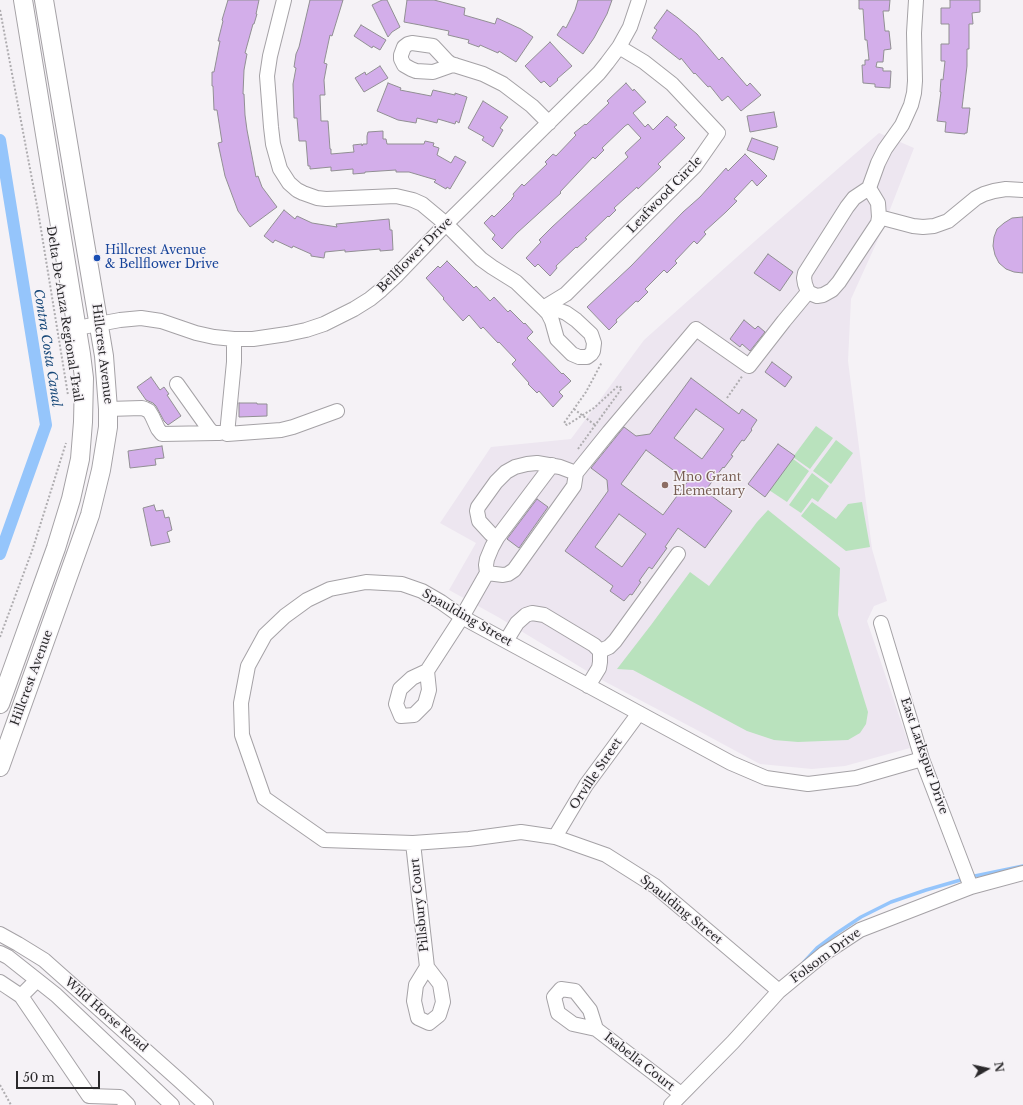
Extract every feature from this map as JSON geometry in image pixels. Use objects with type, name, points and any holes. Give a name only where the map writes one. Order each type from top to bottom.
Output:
[{"type":"main road","name":"Hillcrest Avenue","points":[[0,704],[56,548],[71,499],[80,459],[83,422],[84,378],[77,328],[23,0]]},
{"type":"main road","name":"Hillcrest Avenue","points":[[0,767],[90,515],[101,470],[108,427],[106,370],[44,0]]},
{"type":"street","points":[[284,0],[267,76],[271,127],[276,156],[284,176],[289,183],[303,194],[317,198],[396,196],[413,200],[426,207],[446,224]]},
{"type":"street","name":"Bellflower Drive","points":[[77,328],[131,319],[151,319],[214,337],[234,339],[271,337],[306,330],[324,324],[354,309],[381,290],[599,73],[619,47],[630,27],[639,0]]},
{"type":"street","points":[[870,188],[878,203],[879,217],[875,227],[839,282],[832,290],[827,294],[817,296],[808,292],[804,284],[804,278],[808,266],[854,198],[870,188],[878,163],[885,149],[902,125],[911,105],[914,93],[916,68],[914,33],[916,0]]},
{"type":"street","name":"Leafwood Circle","points":[[446,224],[481,259],[516,282],[544,308],[566,294],[690,170],[706,152],[718,133],[672,84],[644,62],[619,47]]},
{"type":"street","points":[[455,66],[483,74],[502,84],[526,101],[549,123]]},
{"type":"street","points":[[879,217],[905,225],[923,227],[934,226],[948,221],[976,198],[984,194],[1006,189],[1023,190]]},
{"type":"street","points":[[487,573],[503,576],[514,570],[574,486],[576,473],[696,329],[749,366],[808,292]]},
{"type":"street","points":[[221,433],[234,362],[234,339]]},
{"type":"street","points":[[177,384],[208,429],[213,433],[221,433]]},
{"type":"street","points":[[108,409],[145,409],[152,416],[160,432],[164,435],[281,430],[336,411]]},
{"type":"street","points":[[497,538],[479,521],[477,511],[478,507],[496,482],[506,472],[515,467],[537,463],[552,465],[576,473]]},
{"type":"street","points":[[427,672],[462,617],[487,573],[486,565],[489,552],[497,538],[552,465]]},
{"type":"street","points":[[600,651],[609,647],[615,642],[678,554]]},
{"type":"street","name":"Spaulding Street","points":[[779,991],[655,886],[606,855],[555,837],[521,832],[469,839],[413,843],[324,840],[264,798],[242,736],[241,703],[248,666],[265,635],[285,616],[306,600],[330,589],[366,582],[402,584],[422,591],[462,617],[588,686],[732,763],[766,778],[808,784],[856,778],[922,758]]},
{"type":"street","points":[[506,641],[517,623],[526,615],[532,613],[544,615],[597,647],[600,651],[599,668],[588,686]]},
{"type":"street","name":"East Larkspur Drive","points":[[881,623],[922,758],[971,887]]},
{"type":"street","name":"Orville Street","points":[[555,837],[586,785],[639,713]]},
{"type":"street","name":"Pillsbury Court","points":[[413,843],[427,967]]},
{"type":"street","name":"Folsom Drive","points":[[671,1105],[733,1042],[779,991],[825,953],[860,930],[971,887],[1023,872]]},
{"type":"street","name":"Wild Horse Road","points":[[0,934],[44,960],[206,1105]]},
{"type":"street","name":"Wild Horse Road","points":[[0,952],[56,995],[168,1103]]},
{"type":"street","points":[[22,996],[37,980]]},
{"type":"street","points":[[0,982],[22,996],[89,1096],[120,1097],[128,1105]]},
{"type":"street","name":"Isabella Court","points":[[596,1029],[681,1094]]},
{"type":"path","name":"Delta De Anza Regional Trail","points":[[0,10],[38,211],[69,399]]},
{"type":"path","points":[[577,450],[622,388],[618,386],[594,408],[567,425],[564,423],[586,392],[602,361],[599,359]]},
{"type":"path","points":[[727,398],[749,366]]},
{"type":"path","points":[[574,409],[595,425]]},
{"type":"path","points":[[0,637],[32,551],[66,442]]},
{"type":"path","points":[[0,1085],[11,1105]]},
{"type":"shaded area","name":"Mno Grant Elementary","points":[[879,133],[914,148],[880,235],[851,299],[848,361],[872,549],[887,601],[874,606],[867,621],[910,748],[845,766],[812,769],[760,764],[600,679],[498,617],[449,590],[476,543],[440,523],[491,447],[571,439],[644,340]]},
{"type":"green space","points":[[816,426],[833,438],[810,469],[793,457]]},
{"type":"green space","points":[[836,440],[853,453],[831,484],[813,471]]},
{"type":"green space","points":[[792,458],[809,471],[787,502],[769,490]]},
{"type":"green space","points":[[812,473],[829,486],[818,502],[812,498],[801,513],[789,505]]},
{"type":"green space","points":[[812,502],[836,519],[848,504],[862,502],[870,547],[846,551],[801,516]]},
{"type":"green space","points":[[768,510],[840,568],[838,615],[868,712],[866,724],[860,733],[848,740],[798,742],[774,740],[747,731],[633,670],[617,669],[690,572],[709,586],[757,522]]},
{"type":"building","points":[[228,0],[259,0],[257,14],[245,53],[247,54],[244,70],[243,94],[247,130],[256,177],[258,176],[262,187],[277,207],[250,227],[238,211],[225,176],[218,143],[222,142],[217,110],[214,110],[212,72],[214,72],[220,41],[218,41],[222,20]]},
{"type":"building","points":[[310,0],[343,0],[332,36],[330,35],[324,63],[327,64],[324,80],[325,95],[320,95],[321,121],[328,121],[331,154],[354,152],[353,145],[362,144],[362,146],[363,144],[367,144],[368,132],[383,131],[383,139],[386,139],[387,144],[424,144],[425,141],[434,143],[433,146],[439,148],[437,155],[451,163],[455,156],[466,162],[450,189],[447,187],[446,189],[434,182],[436,180],[409,172],[396,172],[396,170],[353,174],[353,169],[331,171],[331,167],[310,169],[310,166],[308,166],[306,141],[299,141],[297,118],[294,118],[293,84],[296,68],[294,67],[296,54]]},
{"type":"building","points":[[382,0],[387,0],[400,27],[392,32],[388,37],[372,5]]},
{"type":"building","points":[[407,0],[434,0],[465,8],[464,15],[495,24],[497,18],[521,29],[533,37],[516,62],[499,51],[498,53],[480,45],[479,47],[468,43],[469,40],[448,35],[449,31],[404,22]]},
{"type":"building","points":[[578,0],[612,0],[607,14],[594,38],[583,54],[557,35],[563,26],[566,28]]},
{"type":"building","points":[[859,0],[890,0],[889,11],[883,11],[885,31],[889,31],[891,49],[884,50],[883,62],[877,62],[876,67],[883,68],[883,71],[891,71],[890,88],[875,87],[875,84],[863,83],[862,65],[865,65],[865,60],[869,60],[867,40],[865,40],[863,9],[859,9]]},
{"type":"building","points":[[950,0],[980,0],[980,12],[972,13],[973,24],[969,24],[969,49],[967,49],[967,66],[962,108],[970,108],[967,133],[965,134],[945,132],[946,122],[937,121],[941,92],[941,79],[943,80],[945,61],[941,61],[941,44],[949,44],[949,24],[941,24],[941,8],[950,8]]},
{"type":"building","points":[[667,10],[697,34],[719,60],[722,57],[747,86],[750,83],[761,95],[741,111],[728,96],[722,101],[710,86],[708,87],[695,73],[694,74],[681,58],[680,60],[652,38],[657,30],[654,28]]},
{"type":"building","points":[[361,25],[386,40],[380,50],[373,46],[372,48],[354,36]]},
{"type":"building","points":[[550,42],[572,66],[550,87],[544,81],[541,83],[525,66]]},
{"type":"building","points":[[380,66],[388,78],[364,92],[355,78],[365,72],[366,75]]},
{"type":"building","points":[[388,83],[401,88],[400,90],[431,96],[433,90],[455,95],[455,93],[467,97],[459,123],[456,121],[455,124],[438,119],[437,123],[417,118],[416,123],[398,120],[377,111]]},
{"type":"building","points":[[626,83],[646,102],[633,113],[645,127],[648,124],[653,130],[667,116],[677,125],[674,127],[685,138],[658,164],[661,167],[638,189],[637,187],[614,208],[616,210],[585,238],[587,239],[556,266],[557,268],[550,276],[538,264],[535,267],[526,258],[541,242],[539,240],[552,227],[628,157],[625,153],[641,138],[628,124],[602,148],[604,150],[595,159],[593,157],[560,192],[561,193],[517,233],[502,249],[492,239],[495,235],[484,223],[492,215],[494,217],[512,199],[514,196],[513,194],[522,184],[524,186],[547,164],[545,162],[553,154],[556,156],[576,135],[574,133],[585,124],[586,125],[609,103],[607,101]]},
{"type":"building","points":[[483,101],[508,117],[500,128],[503,130],[493,147],[482,140],[484,137],[468,128]]},
{"type":"building","points":[[774,112],[777,127],[750,132],[747,116]]},
{"type":"building","points":[[752,138],[778,147],[774,160],[747,150]]},
{"type":"building","points":[[745,154],[767,176],[757,186],[752,180],[734,199],[737,201],[704,232],[706,234],[697,244],[694,241],[675,261],[677,263],[667,273],[664,270],[645,289],[648,292],[616,320],[617,322],[609,330],[587,307],[631,266],[683,212],[700,197],[726,168],[728,171]]},
{"type":"building","points":[[284,210],[295,219],[297,216],[312,223],[337,227],[336,224],[389,219],[390,230],[392,230],[393,250],[380,251],[380,249],[345,252],[345,250],[325,252],[324,258],[311,256],[311,254],[293,246],[292,248],[275,240],[273,243],[264,236]]},
{"type":"building","points":[[1023,217],[1023,273],[1006,269],[999,263],[993,246],[997,229],[1012,218]]},
{"type":"building","points":[[768,254],[793,272],[780,291],[754,273]]},
{"type":"building","points":[[447,261],[474,288],[476,286],[490,301],[494,297],[508,312],[510,310],[524,324],[525,323],[533,332],[527,338],[562,374],[563,373],[571,381],[559,392],[563,396],[553,407],[539,391],[537,393],[528,384],[529,383],[512,364],[516,360],[499,342],[498,343],[483,327],[481,329],[469,315],[463,321],[426,278],[438,266],[440,268]]},
{"type":"building","points":[[744,320],[755,329],[758,326],[765,332],[750,351],[742,344],[740,347],[730,339]]},
{"type":"building","points":[[772,362],[792,377],[785,387],[765,372]]},
{"type":"building","points":[[151,377],[160,390],[164,387],[169,394],[167,395],[181,416],[168,425],[164,421],[156,406],[146,400],[137,387]]},
{"type":"building","points":[[691,378],[739,414],[742,409],[757,420],[744,441],[742,440],[731,455],[733,456],[705,491],[732,511],[705,548],[678,528],[665,547],[667,548],[652,569],[649,567],[639,581],[641,582],[632,595],[630,594],[624,601],[610,591],[613,586],[565,551],[608,491],[607,480],[591,468],[624,427],[636,436],[650,434]],"holes":[[[696,409],[724,429],[702,459],[674,438]],[[646,450],[688,481],[663,515],[621,484]],[[619,514],[646,534],[622,567],[595,547]]]},
{"type":"building","points":[[239,403],[267,404],[267,416],[239,417]]},
{"type":"building","points":[[778,444],[795,456],[765,497],[748,484]]},
{"type":"building","points":[[162,446],[164,458],[155,459],[156,465],[130,468],[128,451]]},
{"type":"building","points":[[537,499],[548,507],[519,548],[507,539]]},
{"type":"building","points":[[154,505],[156,511],[163,510],[165,518],[169,517],[172,530],[167,532],[170,542],[151,546],[143,508]]},
{"type":"waterway","name":"Contra Costa Canal","points":[[0,140],[46,425],[0,554]]},
{"type":"waterway","points":[[970,877],[1023,866]]},
{"type":"waterway","points":[[804,962],[817,948],[861,917],[891,902],[964,879]]},
{"type":"place","name":"Hillcrest Avenue & Bellflower Drive","points":[[97,258]]},
{"type":"place","name":"Mno Grant Elementary","points":[[665,485]]}]
